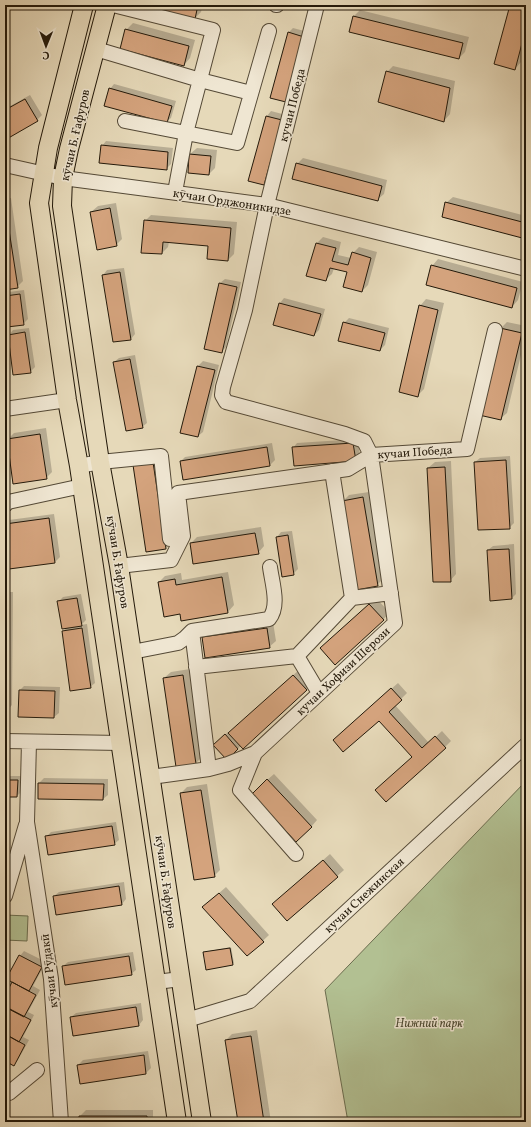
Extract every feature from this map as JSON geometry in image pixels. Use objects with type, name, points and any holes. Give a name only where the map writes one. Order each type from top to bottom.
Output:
[{"type":"main road","name":"кӯчаи Б. Ғафуров","points":[[84,5],[48,148],[39,203],[67,400],[79,466],[177,1122]]},
{"type":"main road","name":"кӯчаи Б. Ғафуров","points":[[108,5],[69,149],[63,178],[62,206],[100,462],[119,566],[202,1122]]},
{"type":"street","points":[[113,5],[213,30],[186,134],[175,192]]},
{"type":"street","name":"кучаи Победа","points":[[317,5],[267,205],[245,310],[222,395],[226,402],[364,440],[371,455]]},
{"type":"street","points":[[125,121],[237,143],[269,31]]},
{"type":"street","points":[[96,49],[200,80],[251,93]]},
{"type":"street","name":"кӯчаи Орджоникидзе","points":[[5,165],[63,178],[267,205],[526,269]]},
{"type":"street","name":"кучаи Победа","points":[[119,566],[171,560],[182,536],[178,493],[348,469],[371,455],[466,449],[495,330]]},
{"type":"street","points":[[5,409],[67,400]]},
{"type":"street","name":"кучаи Хофизи Шерози","points":[[255,753],[395,623],[371,455]]},
{"type":"street","points":[[79,466],[100,462],[160,456],[170,538]]},
{"type":"street","points":[[332,472],[352,598]]},
{"type":"street","points":[[5,505],[8,502],[82,486]]},
{"type":"street","points":[[132,652],[178,643],[192,631],[269,619],[272,615],[275,602],[270,567]]},
{"type":"street","points":[[196,667],[297,656],[352,598],[391,593]]},
{"type":"street","points":[[192,631],[209,769]]},
{"type":"street","points":[[297,656],[319,693]]},
{"type":"street","points":[[5,741],[120,743]]},
{"type":"street","name":"кӯчаи Рӯдакӣ","points":[[29,742],[27,822],[51,979],[61,1122]]},
{"type":"street","name":"кучаи Снежинская","points":[[187,1020],[250,1001],[526,744]]},
{"type":"street","points":[[151,777],[209,769],[228,764],[255,753]]},
{"type":"street","points":[[255,753],[240,790],[296,854]]},
{"type":"street","name":"кӯчаи Рӯдакӣ","points":[[5,896],[27,822]]},
{"type":"street","points":[[156,982],[181,979]]},
{"type":"street","points":[[5,1093],[9,1093],[37,1070]]},
{"type":"green space","name":"Нижний парк","points":[[526,781],[526,1122],[348,1122],[325,990]]},
{"type":"green space","points":[[5,915],[28,916],[27,941],[5,940]]},
{"type":"building","points":[[139,5],[198,5],[195,19]]},
{"type":"building","points":[[288,5],[303,5],[302,9]]},
{"type":"building","points":[[510,5],[526,5],[526,28],[515,70],[494,64]]},
{"type":"building","points":[[353,16],[463,43],[459,59],[349,32]]},
{"type":"building","points":[[125,29],[189,46],[184,66],[120,49]]},
{"type":"building","points":[[288,32],[304,37],[286,102],[270,98]]},
{"type":"building","points":[[386,71],[450,88],[444,122],[378,102]]},
{"type":"building","points":[[109,88],[172,106],[167,123],[104,106]]},
{"type":"building","points":[[25,99],[38,121],[5,140],[5,110]]},
{"type":"building","points":[[266,116],[282,120],[264,185],[248,181]]},
{"type":"building","points":[[101,145],[168,152],[167,170],[99,163]]},
{"type":"building","points":[[189,154],[211,156],[209,175],[188,173]]},
{"type":"building","points":[[296,163],[382,186],[378,201],[292,179]]},
{"type":"building","points":[[445,202],[526,223],[526,239],[442,217]]},
{"type":"building","points":[[5,204],[18,288],[5,290]]},
{"type":"building","points":[[110,208],[117,246],[97,250],[90,212]]},
{"type":"building","points":[[144,220],[231,228],[228,261],[207,259],[208,246],[163,242],[162,254],[141,253]]},
{"type":"building","points":[[316,243],[336,248],[332,261],[348,265],[352,252],[371,258],[362,292],[343,287],[347,272],[330,268],[326,281],[306,276]]},
{"type":"building","points":[[431,265],[517,288],[512,308],[426,285]]},
{"type":"building","points":[[120,272],[131,340],[113,342],[102,275]]},
{"type":"building","points":[[219,283],[237,287],[222,353],[204,349]]},
{"type":"building","points":[[20,294],[24,325],[7,327],[5,296]]},
{"type":"building","points":[[279,303],[321,314],[314,336],[273,325]]},
{"type":"building","points":[[419,305],[438,310],[418,397],[399,392]]},
{"type":"building","points":[[343,322],[385,333],[380,351],[338,341]]},
{"type":"building","points":[[500,328],[522,333],[501,420],[479,415]]},
{"type":"building","points":[[25,332],[31,373],[13,375],[8,335]]},
{"type":"building","points":[[130,359],[143,428],[126,431],[113,362]]},
{"type":"building","points":[[197,366],[215,370],[198,437],[180,433]]},
{"type":"building","points":[[40,434],[47,479],[13,484],[7,439]]},
{"type":"building","points":[[353,443],[356,461],[294,466],[292,447]]},
{"type":"building","points":[[267,447],[270,466],[183,480],[180,461]]},
{"type":"building","points":[[506,460],[510,529],[478,530],[474,462]]},
{"type":"building","points":[[153,462],[166,549],[146,552],[133,465]]},
{"type":"building","points":[[445,467],[451,582],[433,582],[427,468]]},
{"type":"building","points":[[363,497],[378,586],[356,590],[342,501]]},
{"type":"building","points":[[49,518],[55,563],[9,569],[5,538],[5,524]]},
{"type":"building","points":[[255,533],[259,554],[193,564],[190,543]]},
{"type":"building","points":[[288,535],[294,575],[282,577],[276,537]]},
{"type":"building","points":[[509,549],[512,599],[490,601],[487,550]]},
{"type":"building","points":[[222,577],[228,613],[181,621],[180,614],[164,617],[158,582],[175,579],[176,585]]},
{"type":"building","points":[[5,597],[7,598],[7,713],[5,713]]},
{"type":"building","points":[[77,598],[82,626],[62,629],[57,601]]},
{"type":"building","points":[[369,604],[384,620],[335,665],[320,648]]},
{"type":"building","points":[[82,628],[91,688],[70,691],[62,631]]},
{"type":"building","points":[[267,628],[270,648],[205,658],[202,637]]},
{"type":"building","points":[[183,675],[196,764],[176,767],[163,678]]},
{"type":"building","points":[[293,675],[307,690],[243,749],[228,733]]},
{"type":"building","points":[[391,688],[402,700],[389,712],[422,748],[435,736],[446,748],[386,802],[375,790],[412,757],[379,721],[343,752],[333,740]]},
{"type":"building","points":[[19,690],[55,691],[54,718],[18,717]]},
{"type":"building","points":[[225,734],[238,749],[227,760],[213,745]]},
{"type":"building","points":[[267,779],[312,827],[296,842],[252,794]]},
{"type":"building","points":[[5,780],[18,780],[17,797],[5,797]]},
{"type":"building","points":[[38,783],[104,784],[103,800],[38,799]]},
{"type":"building","points":[[201,790],[215,877],[194,880],[180,793]]},
{"type":"building","points":[[112,826],[115,845],[48,855],[45,836]]},
{"type":"building","points":[[323,860],[338,877],[287,921],[272,904]]},
{"type":"building","points":[[119,886],[122,905],[56,915],[53,896]]},
{"type":"building","points":[[219,893],[264,942],[247,956],[202,907]]},
{"type":"building","points":[[230,948],[233,965],[206,970],[203,952]]},
{"type":"building","points":[[19,955],[42,967],[29,991],[6,979]]},
{"type":"building","points":[[129,956],[132,975],[65,985],[62,966]]},
{"type":"building","points":[[12,982],[36,995],[24,1017],[5,1007],[5,996]]},
{"type":"building","points":[[136,1007],[139,1026],[73,1036],[70,1017]]},
{"type":"building","points":[[8,1008],[31,1020],[19,1042],[5,1034],[5,1014]]},
{"type":"building","points":[[5,1034],[25,1045],[14,1066],[5,1061]]},
{"type":"building","points":[[251,1036],[264,1122],[238,1122],[225,1040]]},
{"type":"building","points":[[144,1055],[146,1074],[80,1084],[77,1065]]},
{"type":"building","points":[[79,1116],[147,1116],[147,1122],[79,1122]]}]
